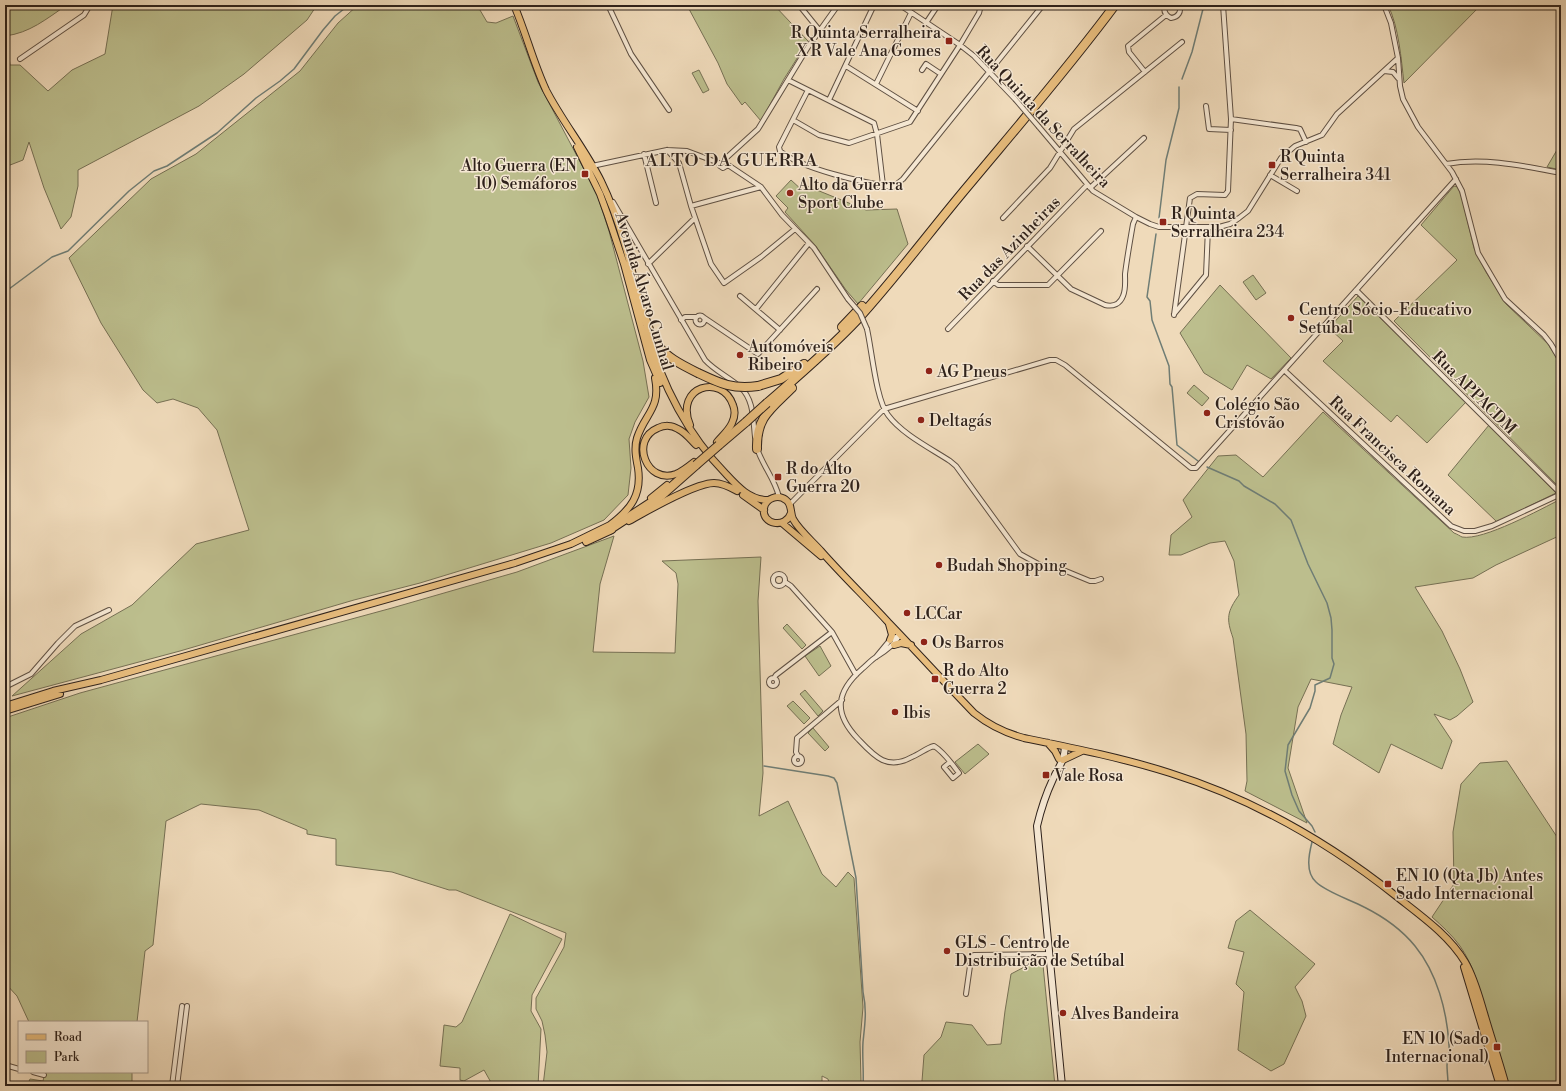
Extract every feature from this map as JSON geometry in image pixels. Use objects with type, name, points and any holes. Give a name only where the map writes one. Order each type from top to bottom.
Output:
[{"type":"highway","points":[[608,529],[661,496],[695,463],[827,349],[857,320],[884,290],[955,201],[1084,46],[1115,5]]},
{"type":"highway","points":[[766,402],[808,362],[880,288],[941,214],[955,201]]},
{"type":"highway","points":[[640,304],[649,331],[662,351],[675,362],[721,384],[749,388],[758,386],[781,379],[808,362]]},
{"type":"highway","points":[[757,448],[758,431],[764,416],[827,349]]},
{"type":"main road","name":"Avenida Álvaro Cunhal","points":[[513,5],[541,79],[565,122],[600,194],[624,264],[650,360],[679,421],[722,471],[742,490],[758,499],[768,500]]},
{"type":"main road","name":"Avenida Álvaro Cunhal","points":[[565,122],[601,180],[625,247],[651,346],[664,382],[697,443],[720,474],[737,491],[764,510]]},
{"type":"main road","points":[[608,529],[624,514],[633,503],[637,495],[640,477],[636,448],[637,439],[640,430],[652,412],[656,397],[656,386],[650,360]]},
{"type":"main road","points":[[697,443],[686,415],[687,403],[690,396],[697,391],[714,387],[723,391],[730,397],[734,406],[735,415],[731,425],[718,444]]},
{"type":"main road","points":[[695,463],[677,474],[670,476],[662,475],[650,468],[645,461],[643,452],[644,443],[651,432],[661,427],[668,426],[680,429],[697,443]]},
{"type":"main road","points":[[5,711],[102,680],[568,549],[608,529],[618,527],[660,504],[706,484],[721,484],[737,491]]},
{"type":"main road","points":[[791,513],[789,518],[778,524],[771,522],[765,516],[764,510],[768,500],[773,497],[785,499],[790,504],[791,513],[794,520],[853,586],[961,699],[982,719],[992,726],[1011,734],[1136,763],[1172,774],[1239,799],[1267,812],[1309,835],[1352,862],[1428,921],[1438,930],[1464,961],[1474,984],[1506,1086]]},
{"type":"main road","points":[[782,523],[853,586]]},
{"type":"main road","points":[[887,621],[892,635],[892,643],[911,645]]},
{"type":"main road","points":[[5,706],[102,680]]},
{"type":"main road","points":[[1048,743],[1061,759],[1082,751]]},
{"type":"main road","points":[[1455,949],[1466,972],[1498,1086]]},
{"type":"street","points":[[20,59],[84,15],[90,5]]},
{"type":"street","points":[[608,5],[631,54],[669,110]]},
{"type":"street","points":[[799,5],[820,31]]},
{"type":"street","points":[[719,163],[721,159],[725,159],[758,129],[808,47],[838,5]]},
{"type":"street","points":[[829,100],[874,5]]},
{"type":"street","name":"Rua Quinta da Serralheira","points":[[900,5],[974,56],[1015,99],[1096,194],[1136,217],[1156,226],[1208,228],[1230,224],[1248,211],[1281,158],[1288,151],[1322,134],[1337,114],[1398,58]]},
{"type":"street","points":[[926,22],[938,5]]},
{"type":"street","points":[[793,120],[819,135],[846,142],[855,142],[910,122],[960,45],[979,13],[981,5]]},
{"type":"street","points":[[808,90],[779,147],[781,153],[817,169],[883,185],[893,186],[903,179],[1043,5]]},
{"type":"street","points":[[1165,5],[1164,11],[1166,15],[1171,18],[1177,16],[1180,11],[1179,5]]},
{"type":"street","points":[[1208,228],[1206,274],[1174,315],[1189,200],[1192,196],[1197,194],[1222,196],[1227,193],[1231,119],[1223,5]]},
{"type":"street","points":[[1384,5],[1391,23],[1398,58],[1401,93],[1408,110],[1422,133],[1456,179],[1464,198],[1476,247],[1505,299],[1544,335],[1561,361]]},
{"type":"street","points":[[876,84],[911,13]]},
{"type":"street","points":[[1145,72],[1129,52],[1128,46],[1166,15]]},
{"type":"street","points":[[1002,218],[1050,168],[1074,129],[1182,42]]},
{"type":"street","points":[[922,70],[926,64],[941,74]]},
{"type":"street","points":[[846,66],[918,111]]},
{"type":"street","points":[[1384,71],[1393,72],[1399,80]]},
{"type":"street","points":[[788,80],[872,121],[875,125],[877,134],[883,185]]},
{"type":"street","points":[[1206,106],[1209,129],[1231,130]]},
{"type":"street","points":[[1231,119],[1300,129],[1306,142]]},
{"type":"street","name":"Rua das Azinheiras","points":[[948,329],[1026,246],[1089,186],[1144,138]]},
{"type":"street","points":[[592,166],[667,150],[687,151],[719,163],[723,168],[728,165]]},
{"type":"street","points":[[667,150],[678,163],[711,264],[715,272],[724,283],[761,257],[795,229]]},
{"type":"street","points":[[644,154],[656,203]]},
{"type":"street","points":[[725,159],[728,162],[728,165],[761,187],[782,215],[809,243],[848,299],[860,313],[867,329],[884,409],[888,415],[903,430],[956,466],[1020,554],[1040,565],[1061,570],[1090,581],[1101,579]]},
{"type":"street","points":[[1446,164],[1462,161],[1510,164],[1561,172]]},
{"type":"street","points":[[1270,175],[1297,191]]},
{"type":"street","points":[[790,504],[884,409],[1050,360],[1056,360],[1064,365],[1193,468],[1200,465],[1456,179]]},
{"type":"street","points":[[601,180],[648,264],[705,360],[740,387],[747,396],[751,408],[757,448],[762,462],[775,482],[779,497]]},
{"type":"street","points":[[691,206],[761,187]]},
{"type":"street","points":[[1026,246],[1071,289],[1106,305],[1116,305],[1125,292],[1125,276],[1133,224],[1136,217]]},
{"type":"street","points":[[648,264],[695,218]]},
{"type":"street","points":[[993,281],[998,285],[1048,285],[1101,230]]},
{"type":"street","points":[[756,309],[809,243]]},
{"type":"street","points":[[681,320],[685,317],[703,317],[758,354],[817,289]]},
{"type":"street","name":"Rua APPACDM","points":[[1356,290],[1561,494]]},
{"type":"street","points":[[740,296],[780,330]]},
{"type":"street","points":[[696,317],[695,322],[699,325],[704,323],[703,317]]},
{"type":"street","name":"Rua Francisca Romana","points":[[1284,370],[1451,526],[1464,530],[1475,531],[1492,526],[1561,494]]},
{"type":"street","points":[[785,582],[791,586],[832,632],[856,675]]},
{"type":"street","points":[[5,687],[31,674],[75,626],[110,610]]},
{"type":"street","points":[[774,678],[832,632]]},
{"type":"street","points":[[900,635],[856,675],[846,687],[841,710],[846,726],[875,756],[889,762],[902,761],[934,746],[950,762]]},
{"type":"street","points":[[798,756],[796,752],[797,738],[842,700]]},
{"type":"street","points":[[1062,1086],[1038,826],[1040,811],[1065,747]]},
{"type":"street","points":[[966,994],[971,959],[974,954],[1049,954]]},
{"type":"street","points":[[172,1086],[184,1006],[177,1086]]},
{"type":"street","points":[[5,1065],[18,1069]]},
{"type":"street","points":[[37,1073],[44,1075]]},
{"type":"green space","points":[[5,5],[67,5],[30,29],[5,36]]},
{"type":"green space","points":[[113,5],[317,5],[307,20],[244,74],[199,106],[78,170],[78,186],[71,217],[61,229],[44,188],[29,142],[23,160],[5,167],[5,50],[8,49],[10,65],[20,65],[48,91],[72,70],[105,54]]},
{"type":"green space","points":[[358,5],[477,5],[487,22],[496,23],[513,16],[538,82],[597,194],[609,231],[643,361],[649,397],[635,422],[629,439],[631,468],[628,495],[604,520],[551,543],[420,583],[354,600],[180,651],[12,696],[81,634],[132,605],[196,544],[249,530],[217,430],[198,408],[173,399],[157,403],[143,390],[101,323],[69,258],[151,179],[196,154],[300,71],[338,23]]},
{"type":"green space","points":[[665,5],[774,5],[808,41],[784,79],[761,121],[745,102],[742,105],[727,84],[718,63],[689,9]]},
{"type":"green space","points":[[1388,5],[1481,5],[1404,83],[1401,53],[1395,23]]},
{"type":"green space","points":[[699,70],[709,90],[703,93],[692,73]]},
{"type":"green space","points":[[1561,143],[1561,170],[1547,167]]},
{"type":"green space","points":[[791,180],[803,191],[807,186],[866,210],[897,209],[908,244],[858,304],[846,290],[815,245],[785,212],[788,208],[776,196]]},
{"type":"green space","points":[[1454,186],[1458,187],[1474,248],[1486,272],[1506,304],[1548,344],[1561,365],[1561,489],[1394,321],[1457,260],[1421,225]]},
{"type":"green space","points":[[1253,275],[1266,293],[1256,300],[1243,282]]},
{"type":"green space","points":[[1220,285],[1291,358],[1271,379],[1247,365],[1232,390],[1204,373],[1180,333]]},
{"type":"green space","points":[[1358,296],[1466,402],[1427,443],[1397,415],[1391,422],[1323,361],[1343,341],[1329,328]]},
{"type":"green space","points":[[1194,385],[1209,398],[1202,406],[1187,393]]},
{"type":"green space","points":[[1323,412],[1454,533],[1462,537],[1471,537],[1484,534],[1512,523],[1561,499],[1561,535],[1496,565],[1473,578],[1415,587],[1442,631],[1460,669],[1473,702],[1450,720],[1434,714],[1452,741],[1442,769],[1391,744],[1379,773],[1333,744],[1341,715],[1352,687],[1311,679],[1298,707],[1288,768],[1307,823],[1245,791],[1247,781],[1246,734],[1233,638],[1229,625],[1230,611],[1239,595],[1234,561],[1225,541],[1210,543],[1181,555],[1169,555],[1171,535],[1192,517],[1183,500],[1218,456],[1236,455],[1263,477]]},
{"type":"green space","points":[[1489,425],[1556,493],[1497,522],[1448,475]]},
{"type":"green space","points":[[614,536],[600,584],[593,652],[675,653],[678,584],[676,573],[662,561],[761,557],[758,601],[763,773],[759,816],[788,801],[822,874],[836,887],[848,872],[854,878],[863,1007],[860,1042],[861,1081],[859,1086],[830,1086],[828,1079],[822,1076],[822,1086],[543,1086],[547,1052],[542,1021],[536,1009],[536,998],[564,947],[566,933],[456,890],[449,890],[392,872],[336,865],[336,839],[307,834],[307,830],[259,810],[201,804],[166,821],[153,945],[145,951],[137,1021],[29,1021],[17,996],[5,983],[5,718],[80,693],[392,608],[517,572]]},
{"type":"green space","points":[[787,624],[806,645],[802,649],[783,628]]},
{"type":"green space","points":[[820,646],[831,666],[819,676],[805,656]]},
{"type":"green space","points":[[805,690],[823,711],[818,716],[800,694]]},
{"type":"green space","points":[[793,701],[810,718],[804,724],[787,706]]},
{"type":"green space","points":[[813,728],[829,747],[825,751],[808,733]]},
{"type":"green space","points":[[978,744],[989,754],[965,774],[955,762]]},
{"type":"green space","points":[[1507,761],[1561,843],[1561,1086],[1508,1086],[1473,969],[1457,942],[1432,917],[1454,884],[1453,832],[1461,784],[1480,763]]},
{"type":"green space","points":[[1250,910],[1315,964],[1295,987],[1302,1001],[1306,1016],[1284,1064],[1271,1071],[1238,1050],[1244,992],[1236,984],[1244,952],[1228,948],[1236,921]]},
{"type":"green space","points":[[510,914],[562,939],[532,995],[531,1011],[541,1029],[538,1086],[493,1086],[484,1070],[464,1081],[460,1080],[460,1068],[440,1066],[444,1025],[456,1027],[462,1022]]},
{"type":"green space","points":[[1032,963],[1043,965],[1055,1086],[916,1086],[922,1081],[924,1055],[941,1037],[946,1022],[972,1025],[987,1045],[1001,1044],[1011,974]]},
{"type":"green space","points":[[45,1073],[132,1073],[132,1086],[27,1086],[30,1079],[43,1081]]},
{"type":"waterway","points":[[5,292],[52,257],[68,251],[129,191],[154,171],[167,166],[217,133],[256,98],[280,81],[294,69],[335,16],[349,5]]},
{"type":"waterway","points":[[1182,79],[1192,52],[1204,5]]},
{"type":"waterway","points":[[1159,218],[1166,160],[1179,108],[1179,87]]},
{"type":"waterway","points":[[1156,234],[1147,297],[1150,301],[1152,320],[1169,366],[1177,445],[1198,461]]},
{"type":"waterway","points":[[1207,467],[1239,481],[1244,486],[1275,504],[1291,520],[1308,564],[1327,603],[1331,618],[1332,658],[1334,664],[1330,678],[1315,685],[1315,691],[1310,708],[1288,745],[1285,771],[1292,795],[1299,811],[1312,826],[1315,832]]},
{"type":"waterway","points":[[764,766],[828,776],[834,778],[837,783],[856,878],[865,1011],[863,1086]]},
{"type":"waterway","points":[[1312,842],[1309,857],[1309,868],[1310,873],[1316,882],[1320,886],[1359,904],[1385,919],[1404,934],[1423,957],[1440,993],[1446,1019],[1449,1048],[1447,1065],[1448,1084]]},
{"type":"place","name":"R Quinta Serralheira X R Vale Ana Gomes","points":[[949,41]]},
{"type":"place","name":"R Quinta Serralheira 341","points":[[1272,165]]},
{"type":"place","name":"Alto Guerra (EN 10) Semáforos","points":[[585,174]]},
{"type":"place","name":"Alto da Guerra Sport Clube","points":[[790,193]]},
{"type":"place","name":"R Quinta Serralheira 234","points":[[1163,222]]},
{"type":"place","name":"Centro Sócio-Educativo Setúbal","points":[[1291,318]]},
{"type":"place","name":"Automóveis Ribeiro","points":[[740,355]]},
{"type":"place","name":"AG Pneus","points":[[929,371]]},
{"type":"place","name":"Colégio São Cristóvão","points":[[1207,413]]},
{"type":"place","name":"Deltagás","points":[[921,420]]},
{"type":"place","name":"R do Alto Guerra 20","points":[[778,477]]},
{"type":"place","name":"Budah Shopping","points":[[939,565]]},
{"type":"place","name":"LCCar","points":[[907,613]]},
{"type":"place","name":"Os Barros","points":[[924,642]]},
{"type":"place","name":"R do Alto Guerra 2","points":[[935,679]]},
{"type":"place","name":"Ibis","points":[[895,712]]},
{"type":"place","name":"Vale Rosa","points":[[1046,775]]},
{"type":"place","name":"EN 10 (Qta Jb) Antes Sado Internacional","points":[[1388,884]]},
{"type":"place","name":"GLS - Centro de Distribuição de Setúbal","points":[[947,951]]},
{"type":"place","name":"Alves Bandeira","points":[[1063,1013]]},
{"type":"place","name":"EN 10 (Sado Internacional)","points":[[1497,1047]]},
{"type":"district","name":"ALTO DA GUERRA","points":[[732,160]]}]
